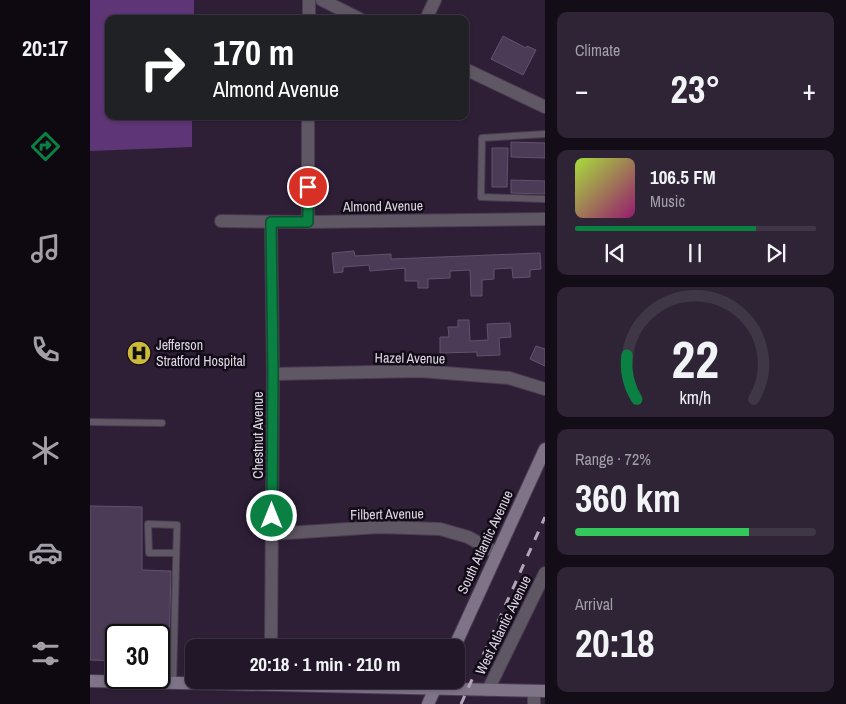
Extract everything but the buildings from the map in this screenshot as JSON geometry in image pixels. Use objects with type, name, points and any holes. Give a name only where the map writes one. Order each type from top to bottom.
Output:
[{"type":"main road","name":"South Atlantic Avenue","points":[[458,639],[545,449]]},
{"type":"main road","points":[[90,681],[185,683]]},
{"type":"main road","points":[[465,687],[488,690],[539,691]]},
{"type":"main road","points":[[428,704],[435,689]]},
{"type":"street","points":[[309,0],[309,15]]},
{"type":"street","points":[[322,0],[352,15]]},
{"type":"street","points":[[428,15],[435,0]]},
{"type":"street","points":[[469,71],[545,107]]},
{"type":"street","points":[[308,120],[308,222]]},
{"type":"street","name":"Almond Avenue","points":[[221,221],[308,222],[545,219]]},
{"type":"street","name":"Chestnut Avenue","points":[[271,222],[273,374],[271,639]]},
{"type":"street","name":"Hazel Avenue","points":[[273,374],[420,371],[509,378],[545,389]]},
{"type":"street","name":"Filbert Avenue","points":[[272,534],[379,527],[440,528],[468,537],[496,553]]},
{"type":"street","name":"West Atlantic Avenue","points":[[488,690],[545,573]]},
{"type":"street","points":[[534,704],[539,691]]},
{"type":"lane","points":[[545,134],[482,138],[482,198],[545,199]]},
{"type":"lane","points":[[90,422],[162,423]]},
{"type":"lane","points":[[172,683],[177,525],[148,524],[149,553],[176,553]]},
{"type":"shaded area","points":[[90,0],[194,0],[194,15],[105,15],[105,120],[192,120],[192,147],[90,151]]},
{"type":"railway","points":[[461,704],[545,517]]},
{"type":"place","name":"Jefferson Stratford Hospital","points":[[139,353]]},
{"type":"route","points":[[272,516],[271,222],[308,222],[308,187]]}]
